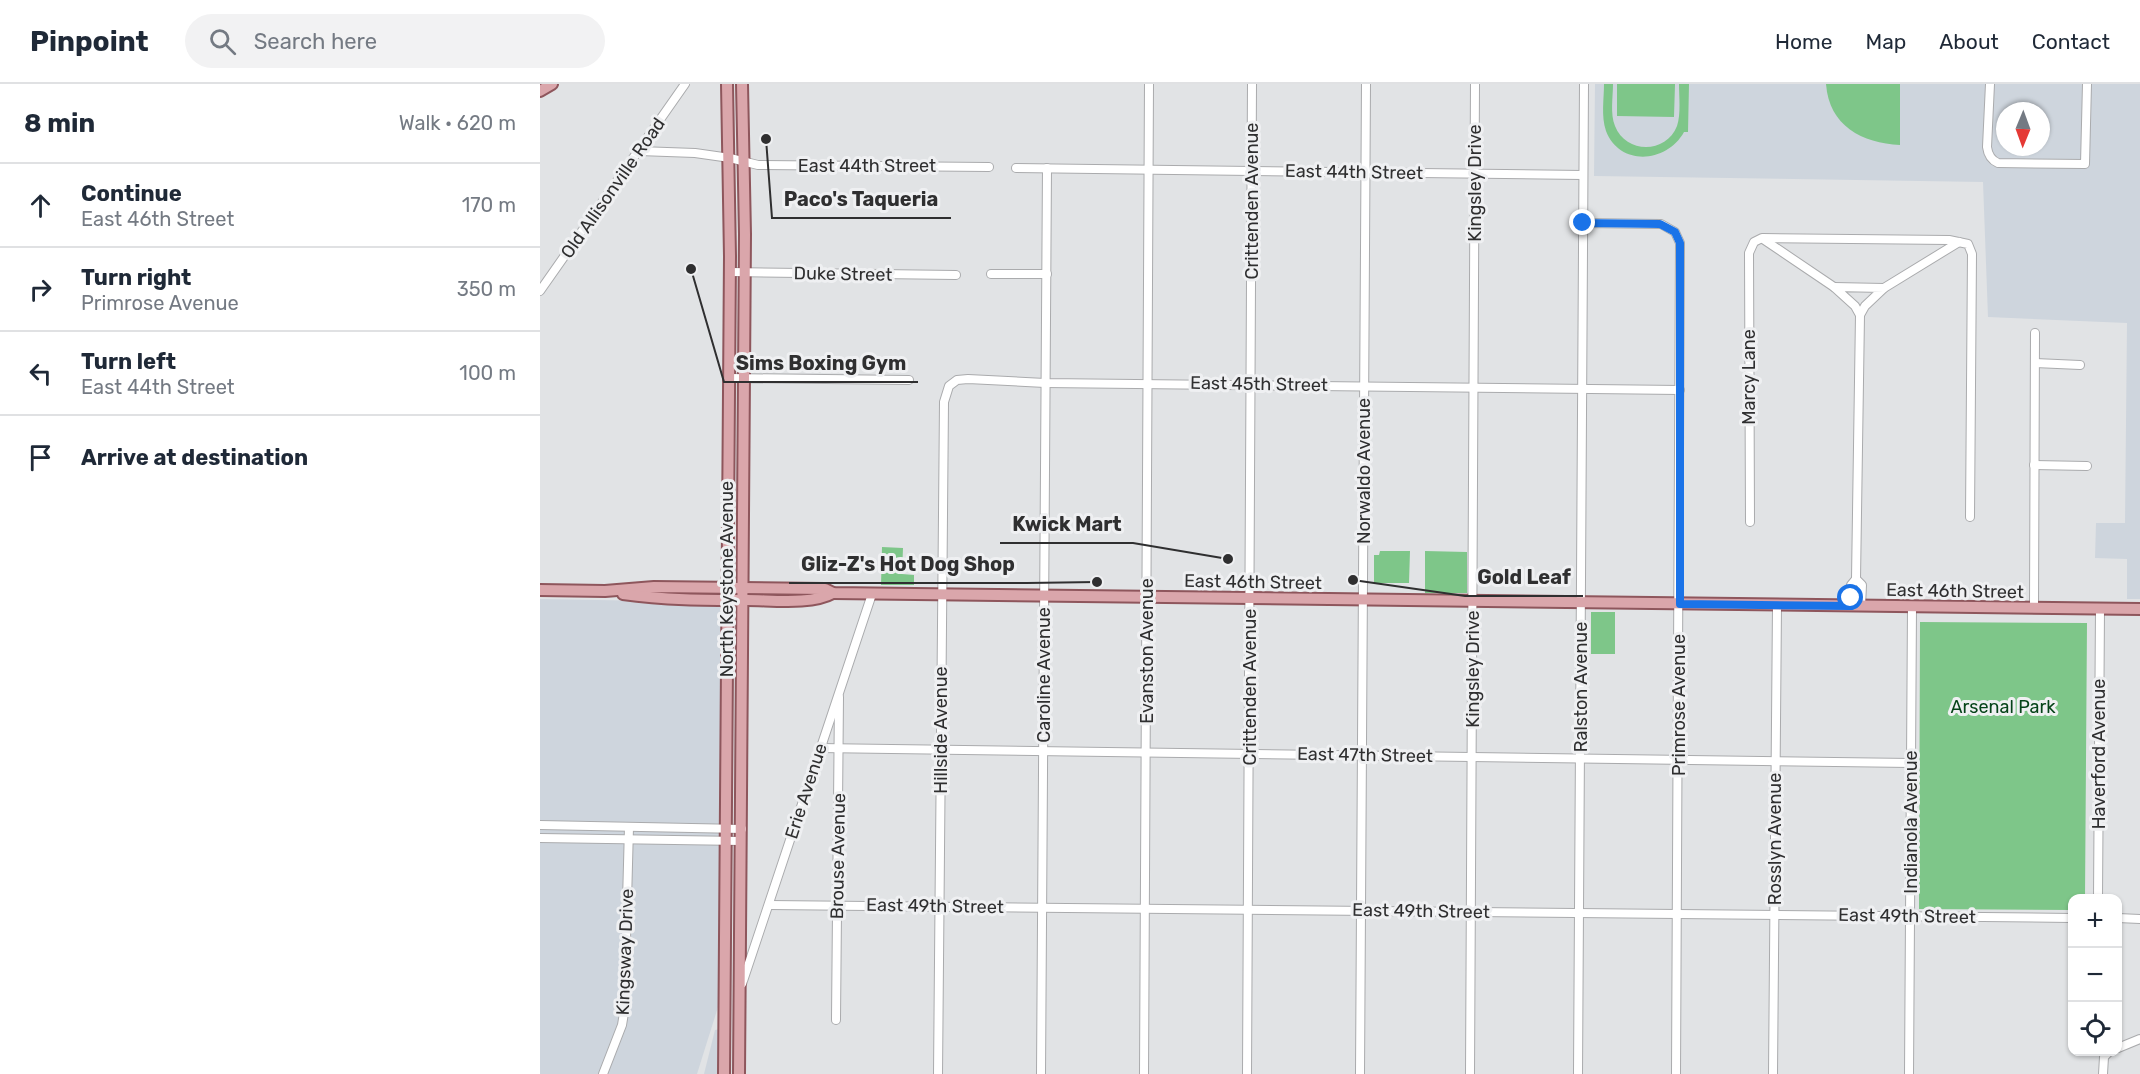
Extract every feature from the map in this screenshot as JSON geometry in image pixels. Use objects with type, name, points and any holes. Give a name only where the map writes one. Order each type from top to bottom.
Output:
[{"type":"main road","points":[[540,91],[552,84]]},
{"type":"main road","name":"North Keystone Avenue","points":[[724,1074],[730,378],[727,84]]},
{"type":"main road","name":"North Keystone Avenue","points":[[739,1074],[745,272],[742,84]]},
{"type":"main road","name":"East 46th Street","points":[[540,590],[605,591],[654,587],[744,588],[825,589],[833,593],[872,594],[2140,609]]},
{"type":"main road","name":"East 46th Street","points":[[605,591],[653,599],[728,600],[799,600],[825,598],[833,593]]},
{"type":"street","name":"Old Allisonville Road","points":[[540,291],[685,84]]},
{"type":"street","name":"Evanston Avenue","points":[[1144,1074],[1149,84]]},
{"type":"street","name":"Crittenden Avenue","points":[[1247,1074],[1252,84]]},
{"type":"street","name":"Norwaldo Avenue","points":[[1360,1074],[1366,84]]},
{"type":"street","name":"Kingsley Drive","points":[[1470,1074],[1475,84]]},
{"type":"street","name":"Ralston Avenue","points":[[1578,1074],[1584,84]]},
{"type":"street","points":[[1990,84],[1987,147],[1988,154],[1993,161],[1998,163],[2085,164],[2086,84]]},
{"type":"street","name":"East 44th Street","points":[[639,151],[695,153],[758,165],[989,167]]},
{"type":"street","name":"East 44th Street","points":[[1016,168],[1583,175]]},
{"type":"street","name":"Caroline Avenue","points":[[1041,1074],[1047,168]]},
{"type":"street","name":"Primrose Avenue","points":[[1583,223],[1660,224],[1673,230],[1680,246],[1676,1074]]},
{"type":"street","points":[[1762,238],[1949,240],[1968,244],[1972,254],[1970,517]]},
{"type":"street","points":[[1762,238],[1834,287],[1855,306],[1860,315]]},
{"type":"street","name":"Marcy Lane","points":[[1750,522],[1749,253],[1754,242],[1762,238]]},
{"type":"street","points":[[1856,606],[1862,585],[1856,579],[1860,315],[1865,306],[1884,288],[1959,242]]},
{"type":"street","name":"Duke Street","points":[[730,272],[956,275]]},
{"type":"street","points":[[991,274],[1047,274]]},
{"type":"street","points":[[1834,287],[1884,288]]},
{"type":"street","points":[[2034,608],[2035,333]]},
{"type":"street","points":[[2035,363],[2080,365]]},
{"type":"street","points":[[730,378],[909,380]]},
{"type":"street","name":"East 45th Street","points":[[949,386],[957,380],[968,379],[1045,383],[1680,390]]},
{"type":"street","name":"Hillside Avenue","points":[[938,1074],[944,402],[949,386]]},
{"type":"street","points":[[2034,465],[2087,466]]},
{"type":"street","name":"Erie Avenue","points":[[740,988],[872,594]]},
{"type":"street","name":"Rosslyn Avenue","points":[[1773,1074],[1777,605]]},
{"type":"street","name":"Indianola Avenue","points":[[1909,1074],[1912,607]]},
{"type":"street","name":"Haverford Avenue","points":[[2098,894],[2100,609]]},
{"type":"street","name":"Brouse Avenue","points":[[836,1020],[839,692]]},
{"type":"street","name":"East 47th Street","points":[[819,748],[1911,763]]},
{"type":"street","points":[[540,825],[742,829]]},
{"type":"street","name":"Kingsway Drive","points":[[603,1074],[624,1013],[629,827]]},
{"type":"street","points":[[540,838],[741,842]]},
{"type":"street","name":"East 49th Street","points":[[769,905],[2068,918]]},
{"type":"street","points":[[2122,918],[2140,919]]},
{"type":"street","points":[[2122,1046],[2140,1039]]},
{"type":"street","points":[[2103,1074],[2104,1056]]},
{"type":"shaded area","points":[[1595,84],[2140,84],[2140,599],[2127,599],[2127,559],[2095,558],[2096,523],[2125,523],[2127,323],[1988,317],[1983,182],[1594,176]]},
{"type":"shaded area","points":[[540,599],[710,602],[718,603],[724,610],[718,1007],[697,1074],[540,1074]]},
{"type":"shaded area","points":[[720,1029],[719,1074],[704,1074],[715,1030]]},
{"type":"green space","points":[[1604,84],[1613,84],[1613,116],[1620,135],[1628,142],[1646,147],[1664,142],[1672,135],[1679,116],[1679,84],[1689,84],[1688,132],[1684,132],[1667,150],[1656,155],[1644,157],[1622,151],[1613,143],[1604,125]]},
{"type":"green space","points":[[1617,84],[1675,84],[1674,117],[1617,116]]},
{"type":"green space","points":[[1826,84],[1900,84],[1900,145],[1873,141],[1850,130],[1833,111],[1828,99]]},
{"type":"green space","points":[[882,547],[903,548],[902,574],[914,575],[914,585],[881,585]]},
{"type":"green space","points":[[1380,551],[1410,551],[1409,583],[1374,583],[1374,555],[1379,555]]},
{"type":"green space","points":[[1425,551],[1467,552],[1467,593],[1425,593]]},
{"type":"green space","points":[[1591,612],[1615,612],[1615,654],[1591,654]]},
{"type":"green space","name":"Arsenal Park","points":[[1920,622],[2087,623],[2085,894],[2068,894],[2068,910],[1919,909]]},
{"type":"place","name":"Paco's Taqueria","points":[[766,139]]},
{"type":"place","name":"Sims Boxing Gym","points":[[691,269]]},
{"type":"place","name":"Kwick Mart","points":[[1228,559]]},
{"type":"place","name":"Gold Leaf","points":[[1353,580]]},
{"type":"place","name":"Gliz-Z's Hot Dog Shop","points":[[1097,582]]},
{"type":"route","points":[[1583,223],[1666,225],[1675,232],[1680,243],[1680,604],[1851,606],[1851,598]]}]
